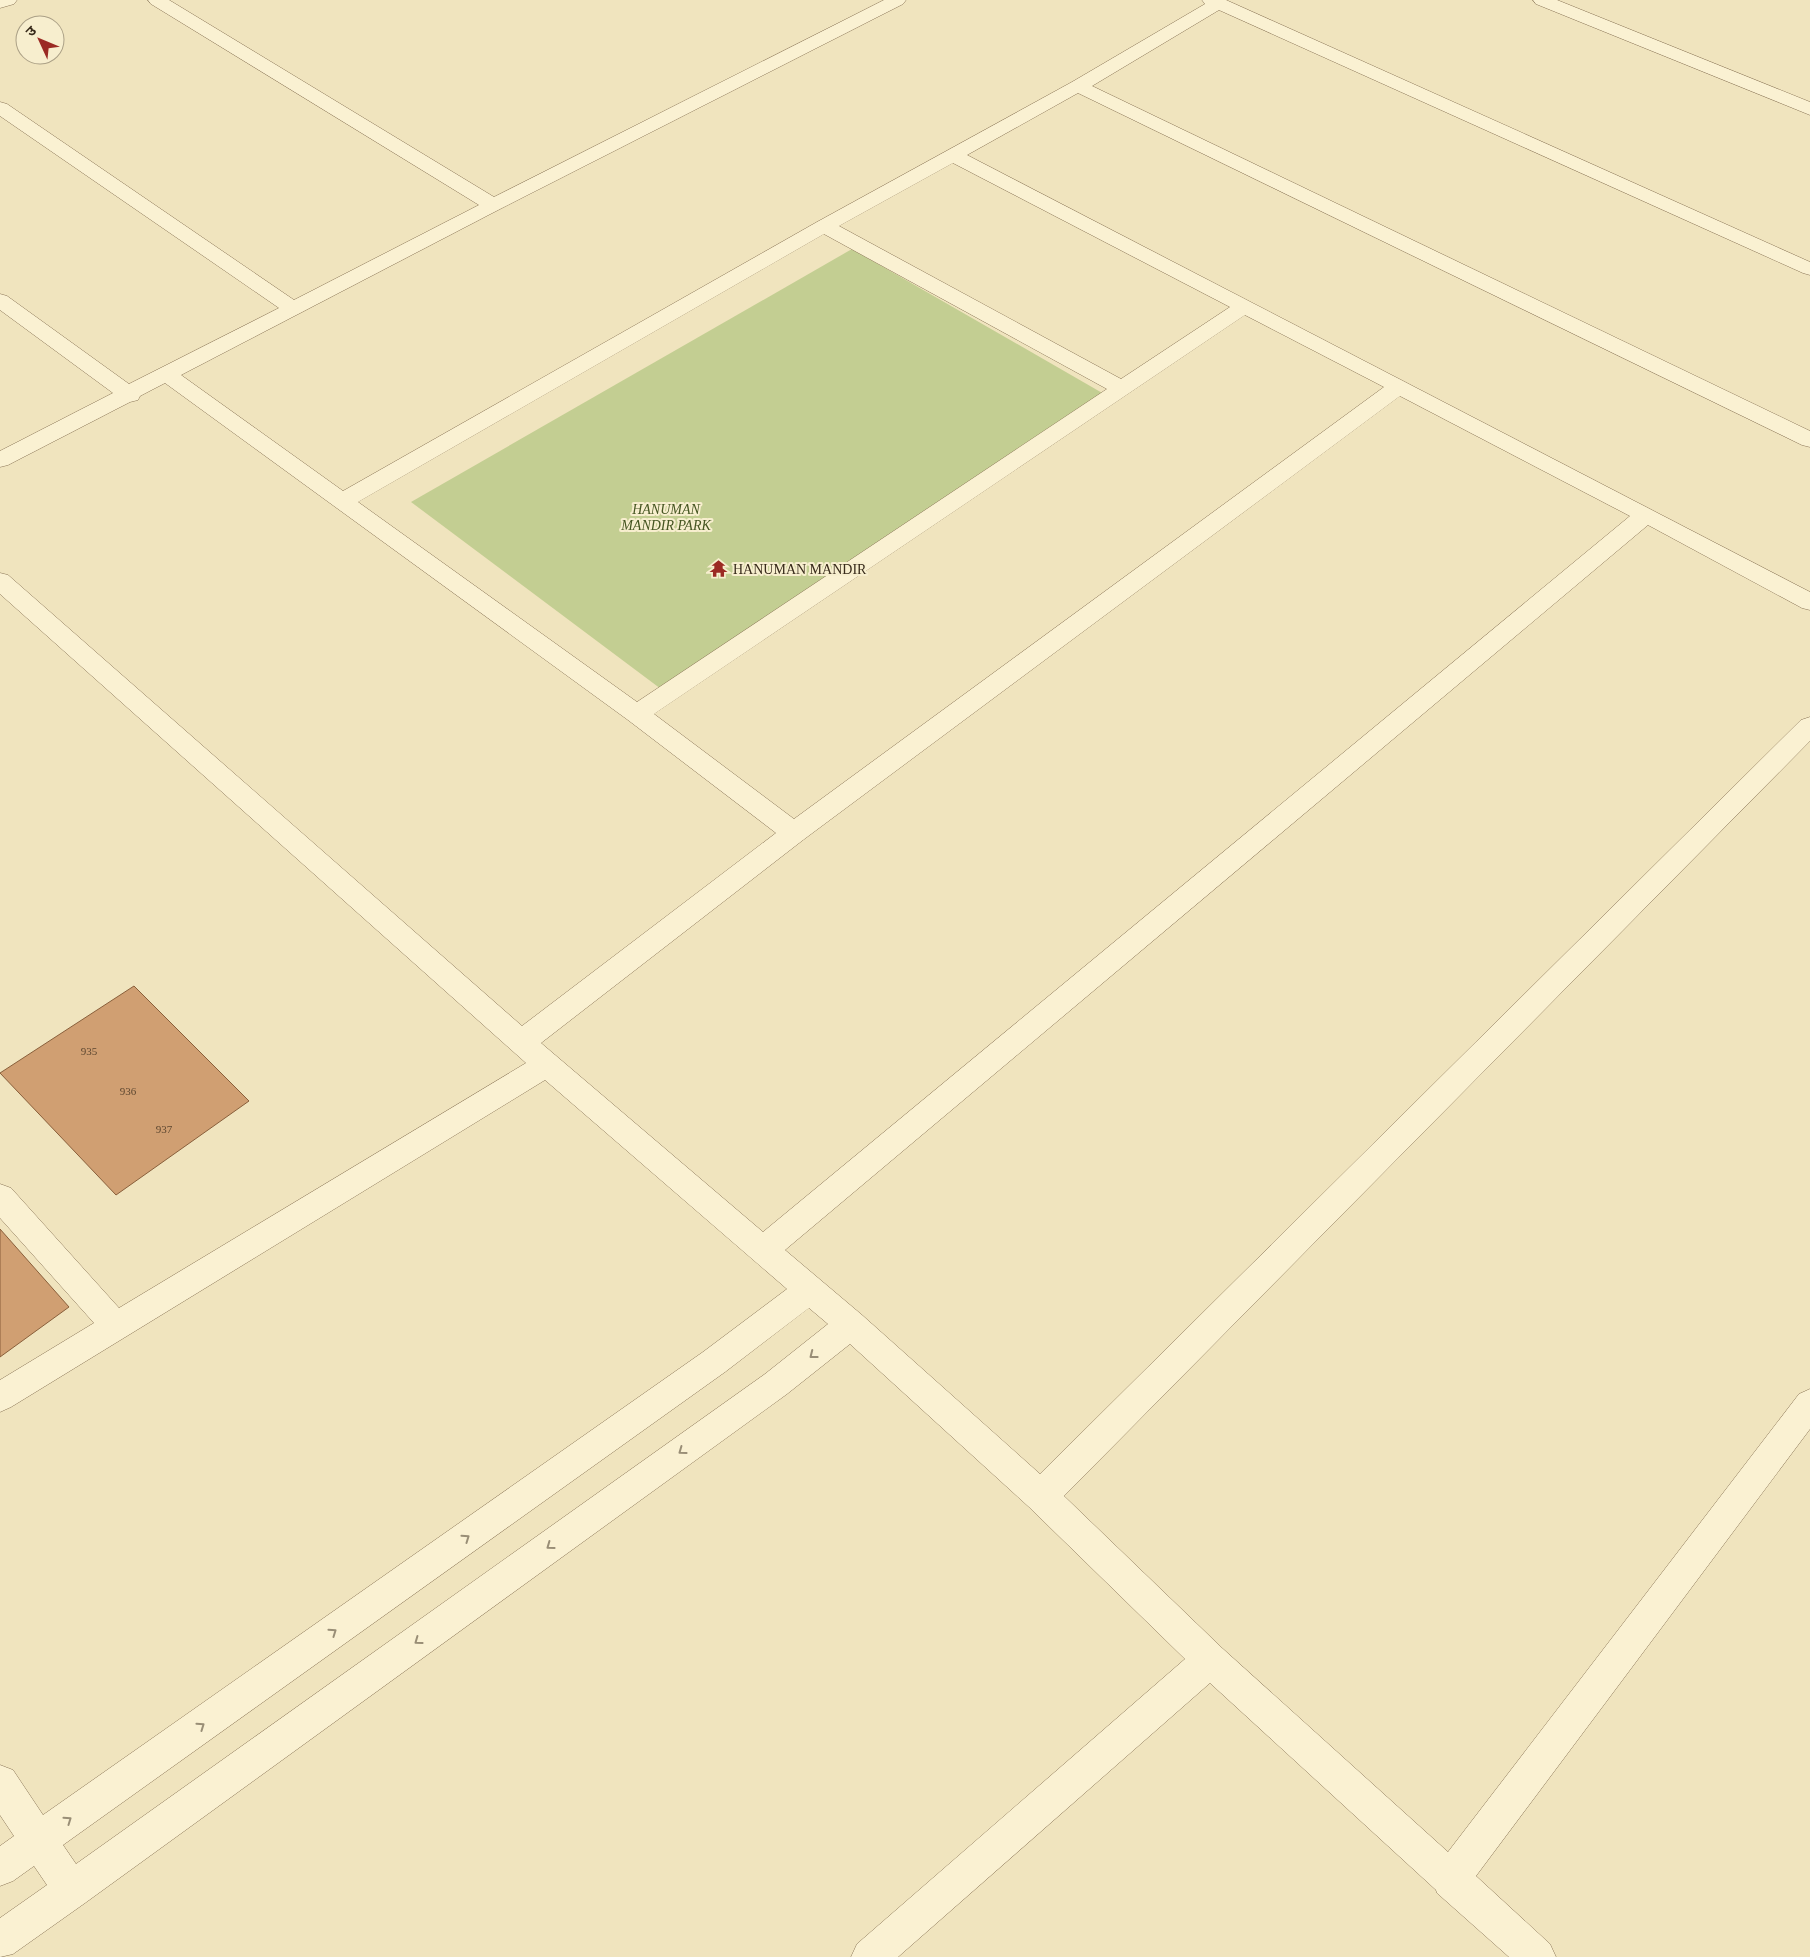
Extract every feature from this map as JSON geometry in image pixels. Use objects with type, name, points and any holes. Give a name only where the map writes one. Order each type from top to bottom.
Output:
[{"type":"street","points":[[0,3],[8,0]]},
{"type":"street","points":[[156,0],[493,205]]},
{"type":"street","points":[[856,0],[877,10]]},
{"type":"street","points":[[0,460],[130,395],[493,205],[897,0]]},
{"type":"street","points":[[1542,0],[1809,108]]},
{"type":"street","points":[[341,502],[824,226],[1078,86],[1215,2],[1810,269]]},
{"type":"street","points":[[1078,86],[1810,440]]},
{"type":"street","points":[[0,108],[293,308]]},
{"type":"street","points":[[953,155],[1810,602]]},
{"type":"street","points":[[824,226],[1121,388]]},
{"type":"street","points":[[0,300],[130,395]]},
{"type":"street","points":[[637,714],[1245,306]]},
{"type":"street","points":[[168,375],[341,502],[637,714],[794,833]]},
{"type":"street","points":[[522,1042],[794,833],[1398,387]]},
{"type":"street","points":[[764,1249],[1646,515]]},
{"type":"street","points":[[0,581],[547,1065],[851,1324],[1041,1496],[1210,1660],[1537,1957]]},
{"type":"street","points":[[1041,1496],[1810,726]]},
{"type":"street","points":[[0,1398],[547,1065]]},
{"type":"street","points":[[0,1198],[116,1326]]},
{"type":"street","points":[[0,1868],[714,1362],[810,1290]]},
{"type":"street","points":[[0,1941],[760,1396],[851,1324]]},
{"type":"street","points":[[1450,1880],[1810,1404]]},
{"type":"street","points":[[870,1957],[1210,1660]]},
{"type":"street","points":[[0,1783],[72,1890]]},
{"type":"green space","name":"HANUMAN MANDIR PARK","points":[[852,249],[1104,394],[661,689],[411,502]]},
{"type":"building","points":[[134,986],[249,1101],[116,1195],[0,1073]]},
{"type":"building","points":[[0,1229],[69,1307],[0,1357]]},
{"type":"place","name":"HANUMAN MANDIR","points":[[719,569]]}]
